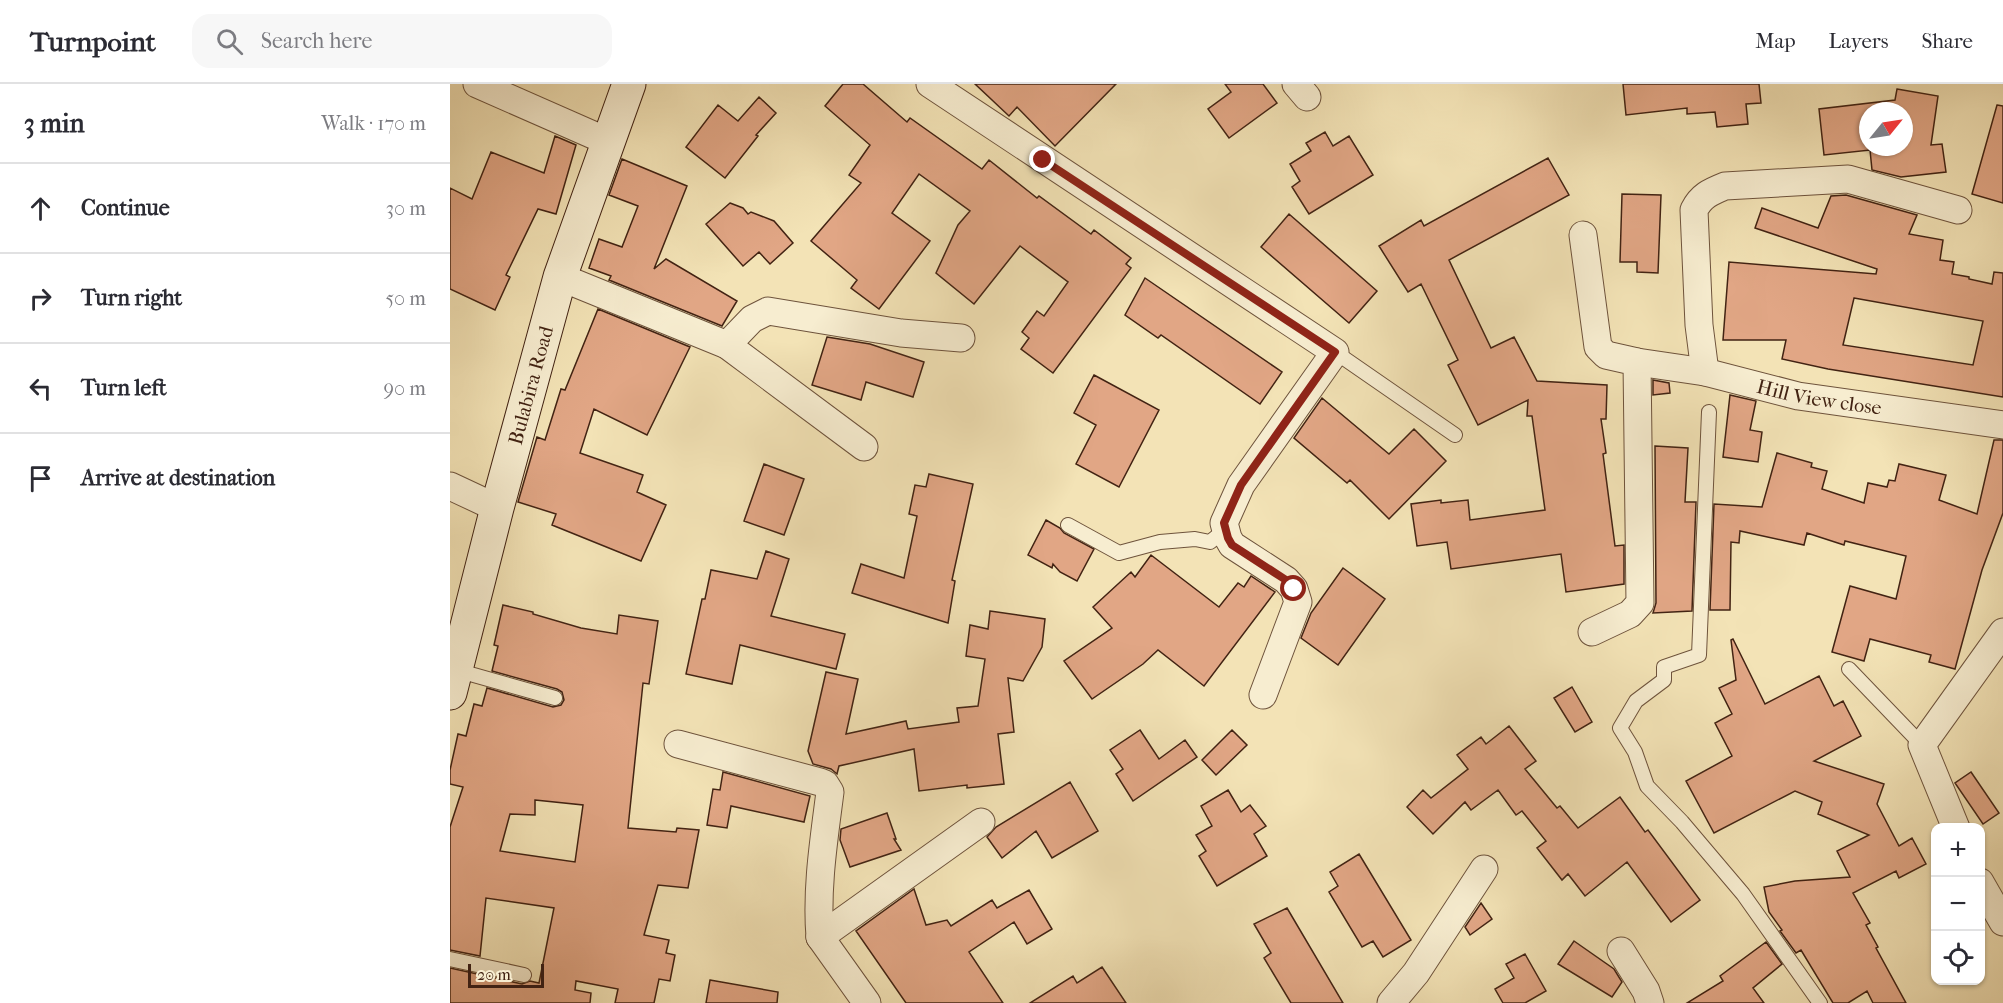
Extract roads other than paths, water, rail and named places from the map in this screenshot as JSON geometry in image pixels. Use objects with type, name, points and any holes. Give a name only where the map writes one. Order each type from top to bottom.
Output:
[{"type":"street","points":[[477,84],[609,142]]},
{"type":"street","name":"Bulabira Road","points":[[453,681],[560,277],[629,84]]},
{"type":"street","points":[[930,84],[1335,352],[1241,485],[1224,523],[1232,545],[1286,580],[1294,589],[1298,602],[1263,695]]},
{"type":"street","points":[[1705,372],[1699,325],[1694,210],[1709,192],[1725,186],[1848,179],[1958,210]]},
{"type":"street","name":"Hill View close","points":[[1583,235],[1598,347],[1606,355],[1705,372],[1798,396],[2003,424]]},
{"type":"street","points":[[560,277],[726,345],[864,447]]},
{"type":"street","points":[[726,345],[752,319],[768,311],[901,333],[961,338]]},
{"type":"street","points":[[1592,632],[1630,614],[1640,603],[1637,362]]},
{"type":"street","points":[[450,486],[497,508]]},
{"type":"street","points":[[1954,823],[1922,745],[2003,633]]},
{"type":"street","points":[[678,744],[820,782],[829,788],[818,917],[820,937],[867,1003]]},
{"type":"street","points":[[820,937],[981,822]]},
{"type":"street","points":[[1391,1003],[1416,973],[1484,869]]},
{"type":"street","points":[[1985,891],[2003,922]]},
{"type":"street","points":[[1621,951],[1646,991],[1650,1003]]},
{"type":"lane","points":[[1335,352],[1455,435]]},
{"type":"lane","points":[[1709,412],[1699,655],[1664,667],[1664,680],[1636,701],[1620,728],[1635,752],[1647,786],[1682,822],[1743,894],[1820,1003]]},
{"type":"lane","points":[[1068,525],[1119,554],[1160,542],[1196,539],[1210,542],[1225,530]]},
{"type":"lane","points":[[1849,669],[1922,745]]},
{"type":"lane","points":[[453,681],[555,698]]},
{"type":"lane","points":[[450,958],[524,975]]}]
